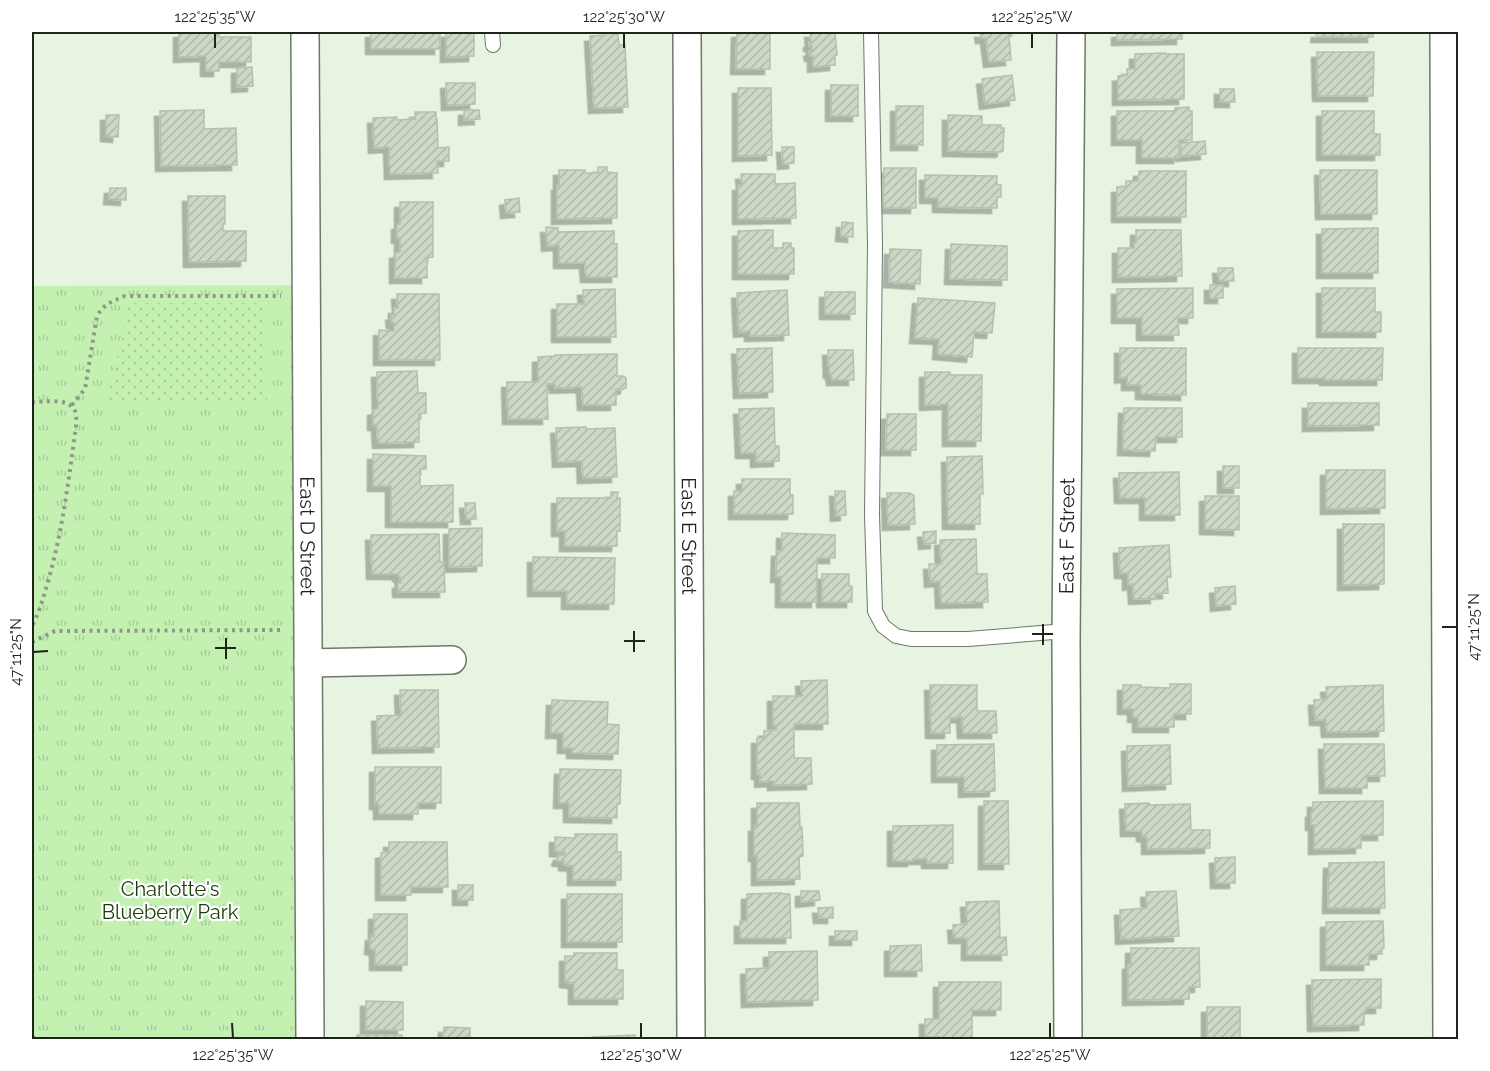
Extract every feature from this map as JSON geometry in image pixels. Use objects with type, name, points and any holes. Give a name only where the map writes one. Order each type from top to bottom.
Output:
[{"type":"street","name":"East D Street","points":[[305,32],[310,1040]]},
{"type":"street","name":"East E Street","points":[[687,32],[691,1040]]},
{"type":"street","name":"East F Street","points":[[1068,1040],[1066,630],[1071,32]]},
{"type":"street","points":[[1443,32],[1447,1040]]},
{"type":"street","points":[[308,663],[452,660]]},
{"type":"lane","points":[[871,32],[875,245],[872,515],[875,611],[884,626],[896,636],[911,639],[968,639],[1066,630]]},
{"type":"path","points":[[72,405],[85,389],[97,316],[103,306],[110,302],[125,296],[306,296]]},
{"type":"path","points":[[32,402],[63,402],[72,405],[76,413],[64,506],[53,563],[39,613],[32,626]]},
{"type":"path","points":[[32,642],[55,631],[308,630]]},
{"type":"path","points":[[32,1037],[45,1040]]},
{"type":"green space","name":"Charlotte's Blueberry Park","points":[[305,285],[310,1039],[32,1039],[32,286]]},
{"type":"green space","points":[[129,303],[264,303],[267,402],[107,403]]},
{"type":"building","points":[[179,32],[219,32],[219,37],[251,37],[251,62],[219,62],[219,71],[206,71],[206,56],[179,57]]},
{"type":"building","points":[[371,32],[440,32],[440,49],[371,49]]},
{"type":"building","points":[[446,32],[474,32],[474,56],[446,57]]},
{"type":"building","points":[[605,32],[616,32],[619,45],[625,45],[628,107],[594,108],[590,36],[605,35]]},
{"type":"building","points":[[737,32],[770,32],[770,69],[736,69]]},
{"type":"building","points":[[810,32],[835,32],[837,55],[835,55],[835,65],[813,67],[813,56],[810,56],[809,51],[812,50],[812,46],[809,46]]},
{"type":"building","points":[[980,32],[1011,32],[1012,36],[1009,36],[1011,60],[989,62],[986,38],[981,38]]},
{"type":"building","points":[[1117,32],[1182,32],[1182,39],[1117,40]]},
{"type":"building","points":[[1317,32],[1373,32],[1373,37],[1316,37]]},
{"type":"building","points":[[1317,52],[1374,52],[1373,96],[1318,96]]},
{"type":"building","points":[[1135,54],[1184,54],[1184,99],[1118,100],[1118,76],[1127,75],[1127,69],[1135,69]]},
{"type":"building","points":[[252,67],[253,86],[237,87],[237,68]]},
{"type":"building","points":[[1012,75],[1015,100],[985,104],[982,79]]},
{"type":"building","points":[[446,83],[475,83],[475,104],[447,105]]},
{"type":"building","points":[[831,85],[858,85],[858,116],[831,116]]},
{"type":"building","points":[[738,88],[771,88],[772,155],[738,156]]},
{"type":"building","points":[[1220,89],[1234,89],[1235,102],[1220,102]]},
{"type":"building","points":[[896,106],[923,106],[923,145],[896,145]]},
{"type":"building","points":[[1189,107],[1189,111],[1192,111],[1192,140],[1179,140],[1179,158],[1142,158],[1142,140],[1117,140],[1117,111],[1175,111],[1175,108]]},
{"type":"building","points":[[204,110],[204,129],[236,128],[237,165],[161,166],[160,111]]},
{"type":"building","points":[[464,110],[479,110],[480,119],[464,120]]},
{"type":"building","points":[[1322,111],[1374,111],[1374,134],[1380,134],[1380,155],[1322,155]]},
{"type":"building","points":[[415,112],[436,112],[438,148],[449,147],[449,161],[437,161],[438,173],[390,174],[389,147],[374,148],[373,118],[415,119]]},
{"type":"building","points":[[106,115],[119,115],[118,137],[106,136]]},
{"type":"building","points":[[948,115],[982,116],[982,125],[1001,125],[1001,128],[1004,128],[1003,151],[948,151]]},
{"type":"building","points":[[1205,141],[1206,154],[1181,156],[1181,143]]},
{"type":"building","points":[[782,147],[794,147],[794,163],[783,164]]},
{"type":"building","points":[[598,167],[607,167],[607,172],[617,173],[617,218],[557,219],[559,170],[585,170],[585,173],[598,173]]},
{"type":"building","points":[[884,168],[916,168],[916,208],[883,208]]},
{"type":"building","points":[[1320,170],[1377,170],[1377,214],[1321,214]]},
{"type":"building","points":[[1139,171],[1186,171],[1186,217],[1117,217],[1117,187],[1126,187],[1126,181],[1138,181]]},
{"type":"building","points":[[741,174],[775,174],[775,184],[795,183],[796,218],[738,219],[738,185],[742,185]]},
{"type":"building","points":[[925,175],[997,176],[997,185],[1001,185],[1001,197],[997,197],[997,208],[938,207],[938,198],[925,198]]},
{"type":"building","points":[[110,188],[126,188],[126,200],[109,199]]},
{"type":"building","points":[[188,196],[225,196],[223,231],[246,231],[246,261],[189,262]]},
{"type":"building","points":[[519,198],[520,212],[506,213],[505,200]]},
{"type":"building","points":[[400,202],[433,202],[433,257],[427,258],[427,278],[395,278],[395,253],[400,252],[397,224],[400,224]]},
{"type":"building","points":[[842,222],[853,223],[853,237],[841,236]]},
{"type":"building","points":[[546,227],[558,228],[558,232],[614,231],[614,244],[617,244],[617,277],[586,277],[585,263],[559,263],[559,245],[547,246]]},
{"type":"building","points":[[1378,228],[1378,273],[1322,273],[1322,229]]},
{"type":"building","points":[[773,230],[773,248],[783,248],[783,243],[791,243],[791,248],[794,248],[794,274],[738,274],[738,231]]},
{"type":"building","points":[[1136,230],[1181,230],[1182,276],[1118,277],[1118,248],[1134,248]]},
{"type":"building","points":[[951,244],[1007,246],[1007,280],[950,279]]},
{"type":"building","points":[[890,249],[921,250],[920,284],[889,282]]},
{"type":"building","points":[[1218,268],[1233,268],[1234,281],[1219,281]]},
{"type":"building","points":[[1210,285],[1223,285],[1223,298],[1210,298]]},
{"type":"building","points":[[1193,288],[1193,318],[1178,318],[1179,335],[1142,335],[1142,318],[1117,318],[1117,289]]},
{"type":"building","points":[[1322,288],[1375,288],[1375,312],[1381,312],[1381,332],[1322,332]]},
{"type":"building","points":[[615,289],[616,337],[557,337],[557,304],[584,304],[583,290]]},
{"type":"building","points":[[787,290],[789,335],[750,336],[750,331],[739,332],[737,293]]},
{"type":"building","points":[[825,292],[855,292],[855,314],[825,314]]},
{"type":"building","points":[[397,294],[439,294],[440,360],[379,360],[379,330],[394,331],[391,315],[394,315],[394,308],[398,308]]},
{"type":"building","points":[[918,298],[995,303],[992,333],[974,332],[972,357],[938,354],[939,339],[915,338]]},
{"type":"building","points":[[772,348],[773,392],[739,393],[737,349]]},
{"type":"building","points":[[1120,348],[1186,348],[1186,395],[1141,394],[1141,385],[1127,385],[1127,377],[1120,378]]},
{"type":"building","points":[[1298,348],[1383,348],[1382,380],[1298,378]]},
{"type":"building","points":[[828,350],[853,350],[854,380],[832,380],[831,373],[829,373]]},
{"type":"building","points":[[617,354],[617,376],[626,378],[626,388],[616,389],[616,405],[583,405],[582,387],[555,388],[555,384],[547,384],[548,419],[508,419],[507,382],[538,382],[538,357]]},
{"type":"building","points":[[417,371],[418,393],[426,393],[426,413],[419,414],[419,442],[378,443],[377,425],[373,425],[373,410],[378,409],[377,372]]},
{"type":"building","points":[[925,372],[982,375],[981,441],[948,441],[948,404],[925,405]]},
{"type":"building","points":[[1308,403],[1379,403],[1379,425],[1308,426]]},
{"type":"building","points":[[774,408],[775,446],[779,446],[779,461],[756,462],[756,453],[741,453],[739,409]]},
{"type":"building","points":[[1124,408],[1182,408],[1182,437],[1156,437],[1155,451],[1123,450]]},
{"type":"building","points":[[887,414],[916,414],[916,450],[886,450]]},
{"type":"building","points":[[586,427],[586,429],[615,428],[617,477],[583,478],[582,461],[558,462],[556,428]]},
{"type":"building","points":[[373,454],[426,456],[426,469],[420,469],[420,486],[453,485],[453,522],[391,522],[391,486],[373,486]]},
{"type":"building","points":[[982,456],[983,494],[980,494],[980,524],[948,524],[947,457]]},
{"type":"building","points":[[1223,466],[1239,466],[1239,488],[1223,488]]},
{"type":"building","points":[[1326,470],[1385,470],[1385,508],[1326,509]]},
{"type":"building","points":[[1179,472],[1180,515],[1145,515],[1145,498],[1120,498],[1119,473]]},
{"type":"building","points":[[742,479],[790,479],[793,514],[734,514],[734,491],[742,491]]},
{"type":"building","points":[[835,491],[845,491],[846,515],[836,516]]},
{"type":"building","points":[[611,492],[618,492],[617,498],[620,498],[620,531],[617,531],[617,546],[565,546],[565,531],[557,531],[557,498],[611,498]]},
{"type":"building","points":[[887,493],[910,493],[914,496],[915,524],[888,525]]},
{"type":"building","points":[[1205,496],[1239,496],[1239,530],[1205,529]]},
{"type":"building","points":[[465,503],[475,503],[476,519],[466,519]]},
{"type":"building","points":[[1343,524],[1384,524],[1384,584],[1343,585]]},
{"type":"building","points":[[482,528],[482,566],[449,567],[449,529]]},
{"type":"building","points":[[936,531],[936,543],[924,544],[923,532]]},
{"type":"building","points":[[782,533],[835,535],[835,558],[817,558],[817,602],[781,602],[781,577],[776,577],[777,551],[782,551]]},
{"type":"building","points":[[439,534],[440,562],[444,562],[445,592],[398,592],[398,583],[401,583],[398,574],[372,574],[371,535]]},
{"type":"building","points":[[976,539],[977,574],[987,574],[988,602],[941,603],[940,581],[930,582],[929,564],[941,564],[940,540]]},
{"type":"building","points":[[1169,545],[1171,577],[1167,577],[1168,593],[1155,594],[1156,598],[1134,599],[1133,584],[1128,585],[1128,573],[1120,573],[1119,548]]},
{"type":"building","points":[[533,557],[615,558],[614,604],[567,604],[567,591],[533,591]]},
{"type":"building","points":[[822,574],[849,574],[852,602],[822,602]]},
{"type":"building","points":[[1235,586],[1236,604],[1216,606],[1215,588]]},
{"type":"building","points":[[827,680],[828,724],[794,724],[794,758],[811,758],[812,784],[773,785],[773,781],[760,782],[760,774],[757,774],[757,738],[764,738],[764,731],[776,730],[776,725],[773,725],[773,696],[802,696],[801,681]]},
{"type":"building","points":[[1170,684],[1191,684],[1191,714],[1174,714],[1174,727],[1138,727],[1138,717],[1133,717],[1133,709],[1123,709],[1123,685],[1170,688]]},
{"type":"building","points":[[930,685],[977,685],[977,711],[996,711],[997,733],[963,733],[962,717],[950,718],[950,733],[931,733]]},
{"type":"building","points":[[1383,685],[1384,731],[1327,732],[1326,720],[1315,720],[1314,700],[1327,699],[1326,687]]},
{"type":"building","points":[[400,690],[438,690],[439,747],[378,748],[377,716],[401,715]]},
{"type":"building","points":[[552,700],[608,702],[607,724],[619,725],[618,754],[572,753],[572,748],[563,748],[563,733],[551,733]]},
{"type":"building","points":[[994,744],[995,791],[964,792],[964,777],[937,777],[937,745]]},
{"type":"building","points":[[1324,744],[1384,744],[1385,776],[1367,776],[1367,788],[1325,788]]},
{"type":"building","points":[[1170,745],[1171,784],[1128,786],[1127,746]]},
{"type":"building","points":[[375,767],[441,767],[441,803],[418,803],[418,814],[379,814],[379,804],[375,804]]},
{"type":"building","points":[[560,769],[621,770],[620,804],[617,804],[617,818],[569,817],[569,803],[559,803]]},
{"type":"building","points":[[984,801],[1008,801],[1009,864],[984,864]]},
{"type":"building","points":[[1383,801],[1383,835],[1361,835],[1361,848],[1314,849],[1314,825],[1311,825],[1313,802]]},
{"type":"building","points":[[757,803],[799,803],[803,856],[799,857],[800,879],[757,880],[754,826],[757,826]]},
{"type":"building","points":[[1149,803],[1149,805],[1190,804],[1191,830],[1210,830],[1210,848],[1147,849],[1147,837],[1142,836],[1142,831],[1126,831],[1125,804]]},
{"type":"building","points":[[953,825],[953,863],[927,863],[927,859],[893,861],[893,826]]},
{"type":"building","points":[[575,834],[617,834],[617,852],[621,852],[621,880],[573,880],[573,866],[564,865],[564,861],[557,860],[559,855],[565,855],[565,852],[555,851],[555,837],[575,838]]},
{"type":"building","points":[[389,842],[447,842],[448,887],[411,887],[411,895],[381,895],[381,853],[389,852]]},
{"type":"building","points":[[1235,857],[1235,883],[1216,883],[1215,858]]},
{"type":"building","points":[[1384,862],[1385,908],[1328,908],[1329,863]]},
{"type":"building","points":[[458,885],[473,885],[473,900],[458,900]]},
{"type":"building","points":[[801,891],[819,891],[820,900],[801,902]]},
{"type":"building","points":[[1176,891],[1179,936],[1121,939],[1120,910],[1147,908],[1146,892]]},
{"type":"building","points":[[567,894],[622,894],[622,942],[567,942]]},
{"type":"building","points":[[747,894],[790,894],[791,938],[740,938],[740,921],[747,921]]},
{"type":"building","points":[[999,901],[1000,938],[1006,937],[1007,955],[967,955],[967,938],[954,938],[953,925],[967,924],[966,902]]},
{"type":"building","points":[[833,907],[833,918],[819,918],[818,908]]},
{"type":"building","points":[[374,914],[407,914],[407,965],[375,965],[375,950],[370,949],[371,935],[374,936]]},
{"type":"building","points":[[1383,921],[1384,948],[1382,948],[1382,954],[1369,954],[1369,965],[1326,965],[1326,922]]},
{"type":"building","points":[[835,931],[857,931],[857,940],[835,940]]},
{"type":"building","points":[[921,945],[922,971],[890,971],[890,946]]},
{"type":"building","points":[[1131,948],[1199,948],[1200,987],[1189,987],[1189,999],[1128,1000],[1128,964],[1131,964]]},
{"type":"building","points":[[817,951],[818,1000],[747,1002],[746,969],[769,968],[769,952]]},
{"type":"building","points":[[574,953],[617,953],[617,970],[623,970],[623,999],[574,999],[574,983],[565,982],[565,956],[574,956]]},
{"type":"building","points":[[1381,979],[1381,1008],[1366,1008],[1364,1025],[1313,1026],[1312,980]]},
{"type":"building","points":[[939,982],[1001,982],[1001,1010],[972,1010],[972,1039],[925,1037],[925,1019],[939,1019]]},
{"type":"building","points":[[366,1001],[403,1002],[403,1030],[366,1030]]},
{"type":"building","points":[[1207,1007],[1240,1007],[1240,1040],[1207,1040]]},
{"type":"building","points":[[444,1027],[470,1028],[470,1040],[443,1040]]},
{"type":"building","points":[[357,1035],[402,1035],[402,1040],[357,1040]]},
{"type":"building","points":[[635,1035],[635,1040],[592,1040],[592,1037]]},
{"type":"building","points":[[782,1038],[782,1040],[728,1040],[728,1039]]}]
